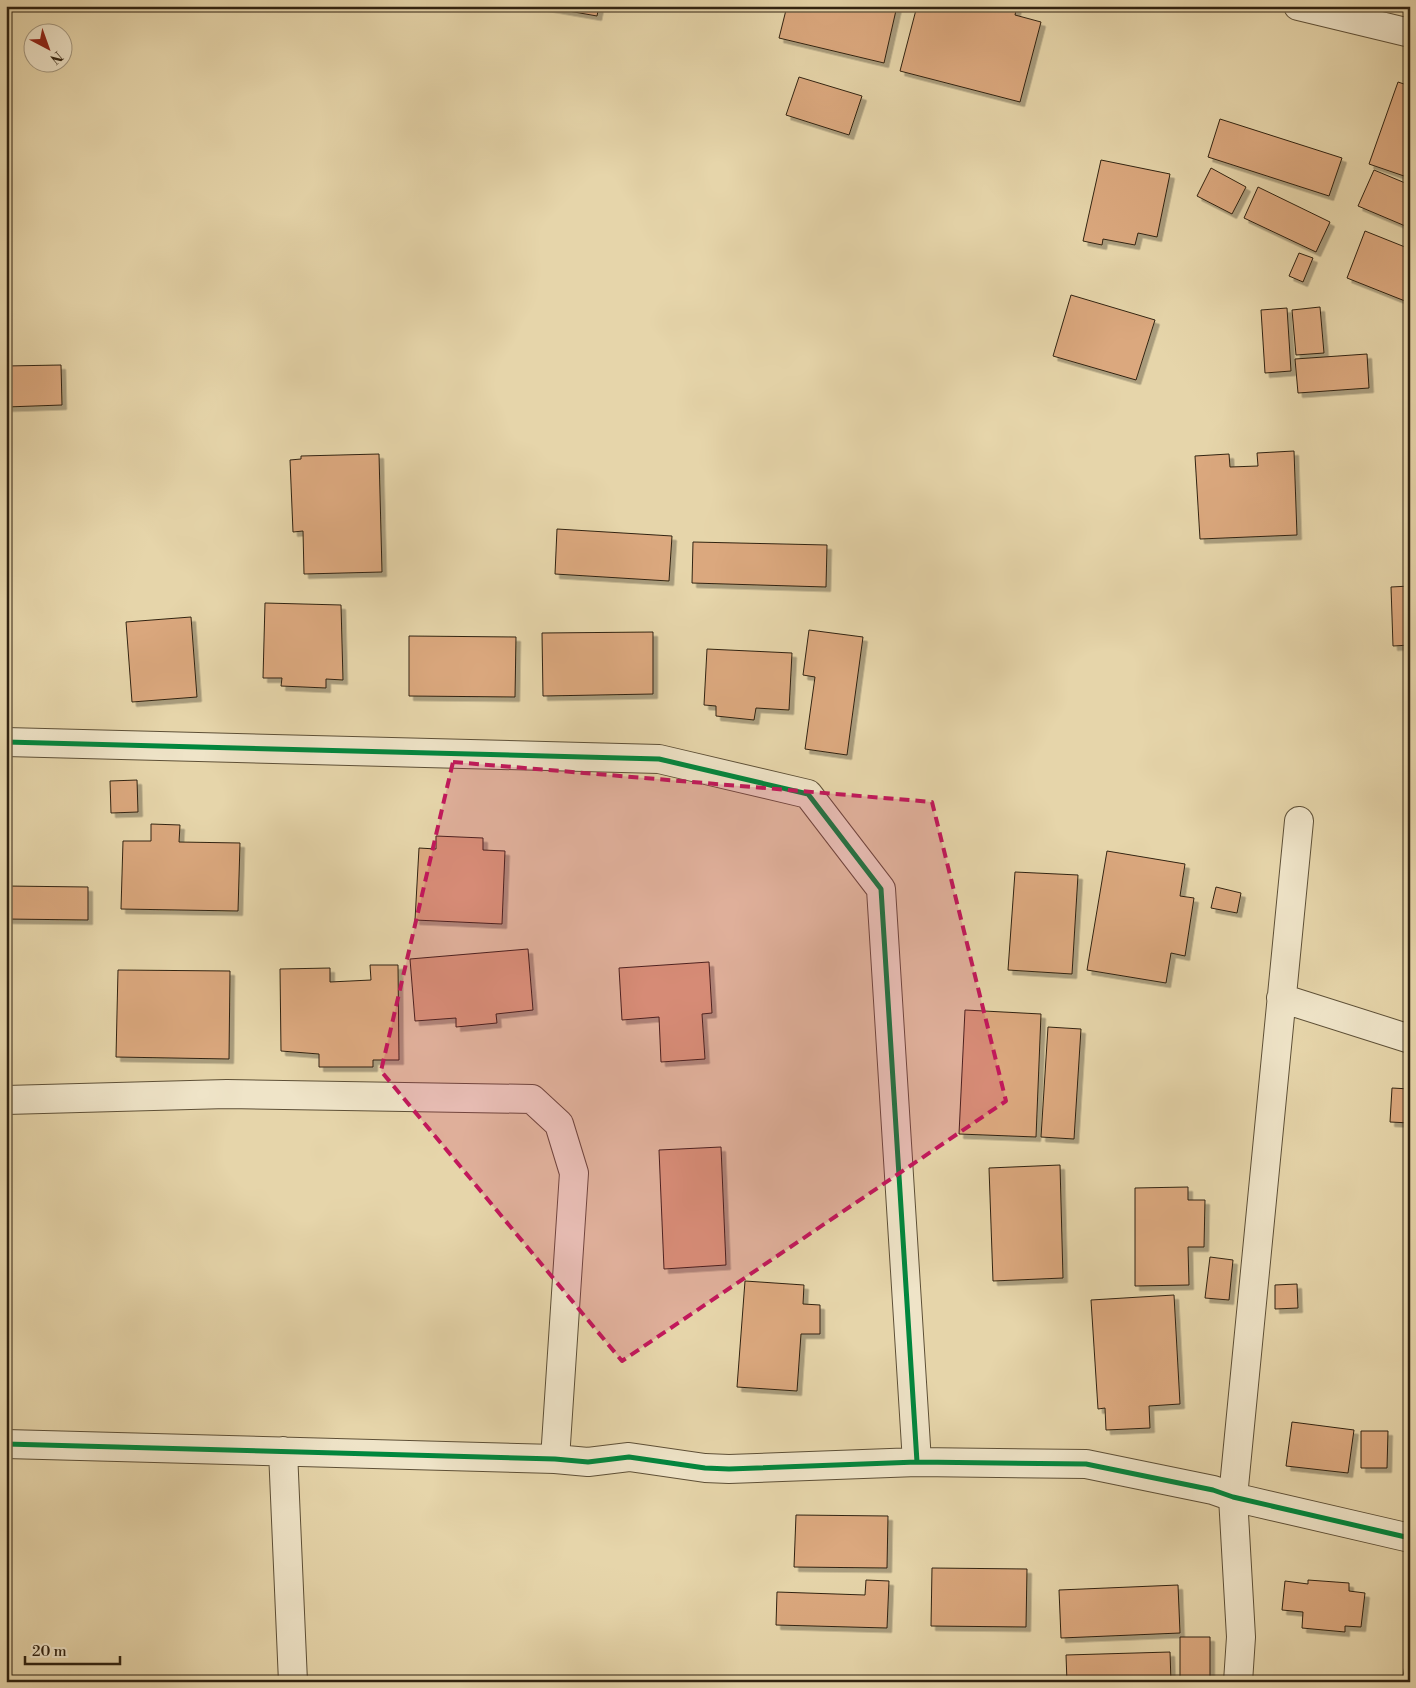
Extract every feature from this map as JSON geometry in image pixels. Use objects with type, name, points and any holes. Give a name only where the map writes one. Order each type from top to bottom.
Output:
[{"type":"street","points":[[1298,6],[1410,33]]},
{"type":"street","points":[[6,742],[659,759],[808,794],[881,889],[917,1462]]},
{"type":"street","points":[[1238,1682],[1241,1637],[1233,1498],[1299,821]]},
{"type":"street","points":[[1281,998],[1410,1039]]},
{"type":"street","points":[[6,1100],[226,1094],[532,1099],[559,1124],[574,1173],[555,1459]]},
{"type":"street","points":[[6,1444],[555,1459],[588,1462],[629,1457],[705,1468],[729,1469],[917,1462],[1086,1464],[1213,1490],[1233,1498],[1410,1538]]},
{"type":"street","points":[[283,1451],[293,1682]]},
{"type":"highlighted area","points":[[453,762],[932,802],[1006,1101],[622,1361],[381,1071]]},
{"type":"building","points":[[540,6],[599,6],[597,16]]},
{"type":"building","points":[[787,6],[897,6],[884,63],[779,38]]},
{"type":"building","points":[[917,6],[1017,6],[1015,15],[1041,22],[1020,102],[900,71]]},
{"type":"building","points":[[799,77],[862,96],[849,135],[786,115]]},
{"type":"building","points":[[1398,82],[1410,86],[1410,161],[1404,176],[1369,164]]},
{"type":"building","points":[[1220,119],[1342,158],[1329,196],[1208,157]]},
{"type":"building","points":[[1101,160],[1170,174],[1157,237],[1138,233],[1135,245],[1103,239],[1102,245],[1083,241]]},
{"type":"building","points":[[1211,168],[1246,187],[1232,214],[1197,196]]},
{"type":"building","points":[[1374,170],[1410,185],[1410,228],[1358,206]]},
{"type":"building","points":[[1258,187],[1330,222],[1316,252],[1244,218]]},
{"type":"building","points":[[1365,231],[1410,249],[1410,303],[1347,278]]},
{"type":"building","points":[[1299,253],[1313,258],[1303,282],[1289,276]]},
{"type":"building","points":[[1071,295],[1155,320],[1136,380],[1053,356]]},
{"type":"building","points":[[1320,307],[1324,353],[1296,355],[1292,310]]},
{"type":"building","points":[[1287,308],[1291,371],[1265,373],[1261,310]]},
{"type":"building","points":[[1367,354],[1369,388],[1298,393],[1295,359]]},
{"type":"building","points":[[61,365],[62,405],[6,407],[6,366]]},
{"type":"building","points":[[1294,451],[1297,535],[1200,539],[1195,456],[1229,454],[1230,467],[1258,466],[1257,453]]},
{"type":"building","points":[[379,454],[382,572],[304,574],[303,531],[293,532],[290,460],[301,459],[301,456]]},
{"type":"building","points":[[557,529],[672,536],[669,581],[555,574]]},
{"type":"building","points":[[693,542],[827,545],[826,587],[692,583]]},
{"type":"building","points":[[1410,586],[1410,645],[1393,646],[1391,587]]},
{"type":"building","points":[[265,603],[341,605],[343,680],[326,679],[326,688],[281,686],[282,678],[263,678]]},
{"type":"building","points":[[191,617],[197,697],[132,702],[126,622]]},
{"type":"building","points":[[809,630],[863,637],[847,755],[805,749],[815,677],[803,675]]},
{"type":"building","points":[[653,632],[653,694],[543,696],[542,633]]},
{"type":"building","points":[[409,636],[516,637],[515,697],[409,696]]},
{"type":"building","points":[[707,649],[792,653],[789,710],[756,708],[754,720],[716,716],[716,706],[704,705]]},
{"type":"building","points":[[137,780],[138,812],[111,813],[110,781]]},
{"type":"building","points":[[151,824],[180,825],[179,842],[240,843],[238,911],[121,909],[123,841],[151,841]]},
{"type":"building","points":[[436,836],[483,838],[483,850],[505,851],[502,924],[415,920],[419,848],[436,849]]},
{"type":"building","points":[[1107,851],[1185,864],[1180,896],[1194,898],[1185,956],[1171,953],[1166,983],[1087,970]]},
{"type":"building","points":[[1015,872],[1078,875],[1072,974],[1008,970]]},
{"type":"building","points":[[6,886],[88,887],[88,920],[6,919]]},
{"type":"building","points":[[1216,887],[1241,893],[1237,913],[1211,908]]},
{"type":"building","points":[[528,949],[533,1010],[496,1014],[497,1023],[456,1027],[456,1018],[415,1021],[410,959]]},
{"type":"building","points":[[709,962],[712,1013],[702,1014],[705,1059],[661,1062],[659,1017],[622,1020],[619,968]]},
{"type":"building","points":[[370,965],[398,965],[399,1060],[373,1060],[373,1067],[319,1067],[319,1054],[281,1051],[280,969],[330,968],[330,982],[371,980]]},
{"type":"building","points":[[118,970],[230,971],[229,1059],[116,1057]]},
{"type":"building","points":[[965,1010],[1041,1014],[1036,1137],[959,1134]]},
{"type":"building","points":[[1048,1027],[1081,1029],[1074,1139],[1041,1137]]},
{"type":"building","points":[[1392,1088],[1410,1089],[1410,1123],[1390,1122]]},
{"type":"building","points":[[721,1147],[726,1265],[664,1269],[659,1150]]},
{"type":"building","points":[[1060,1165],[1063,1278],[993,1281],[989,1168]]},
{"type":"building","points":[[1188,1187],[1188,1200],[1205,1200],[1204,1247],[1188,1247],[1189,1285],[1135,1286],[1135,1188]]},
{"type":"building","points":[[1210,1257],[1233,1260],[1229,1300],[1205,1298]]},
{"type":"building","points":[[745,1281],[804,1285],[803,1304],[820,1305],[820,1334],[801,1334],[797,1391],[737,1387]]},
{"type":"building","points":[[1297,1284],[1298,1308],[1275,1309],[1275,1285]]},
{"type":"building","points":[[1174,1295],[1180,1404],[1149,1406],[1150,1428],[1106,1430],[1105,1408],[1098,1409],[1091,1300]]},
{"type":"building","points":[[1292,1422],[1354,1430],[1348,1473],[1286,1466]]},
{"type":"building","points":[[1361,1431],[1388,1431],[1387,1468],[1361,1468]]},
{"type":"building","points":[[796,1515],[888,1516],[887,1568],[794,1567]]},
{"type":"building","points":[[932,1568],[1027,1569],[1026,1627],[931,1626]]},
{"type":"building","points":[[866,1580],[889,1581],[887,1628],[776,1625],[777,1592],[865,1595]]},
{"type":"building","points":[[1308,1580],[1349,1583],[1349,1591],[1365,1593],[1361,1627],[1345,1626],[1345,1632],[1302,1628],[1303,1612],[1282,1610],[1285,1581],[1308,1584]]},
{"type":"building","points":[[1178,1585],[1180,1633],[1061,1638],[1059,1590]]},
{"type":"building","points":[[1180,1637],[1210,1637],[1210,1681],[1180,1681]]},
{"type":"building","points":[[1170,1652],[1171,1682],[1067,1682],[1066,1655]]},
{"type":"building","points":[[1407,1655],[1410,1655],[1410,1677],[1403,1676]]},
{"type":"cycle path","points":[[6,742],[659,759],[808,794],[881,889],[917,1462]]},
{"type":"cycle path","points":[[6,1444],[555,1459],[588,1462],[629,1457],[705,1468],[729,1469],[917,1462],[1086,1464],[1213,1490],[1233,1497],[1410,1538]]}]
